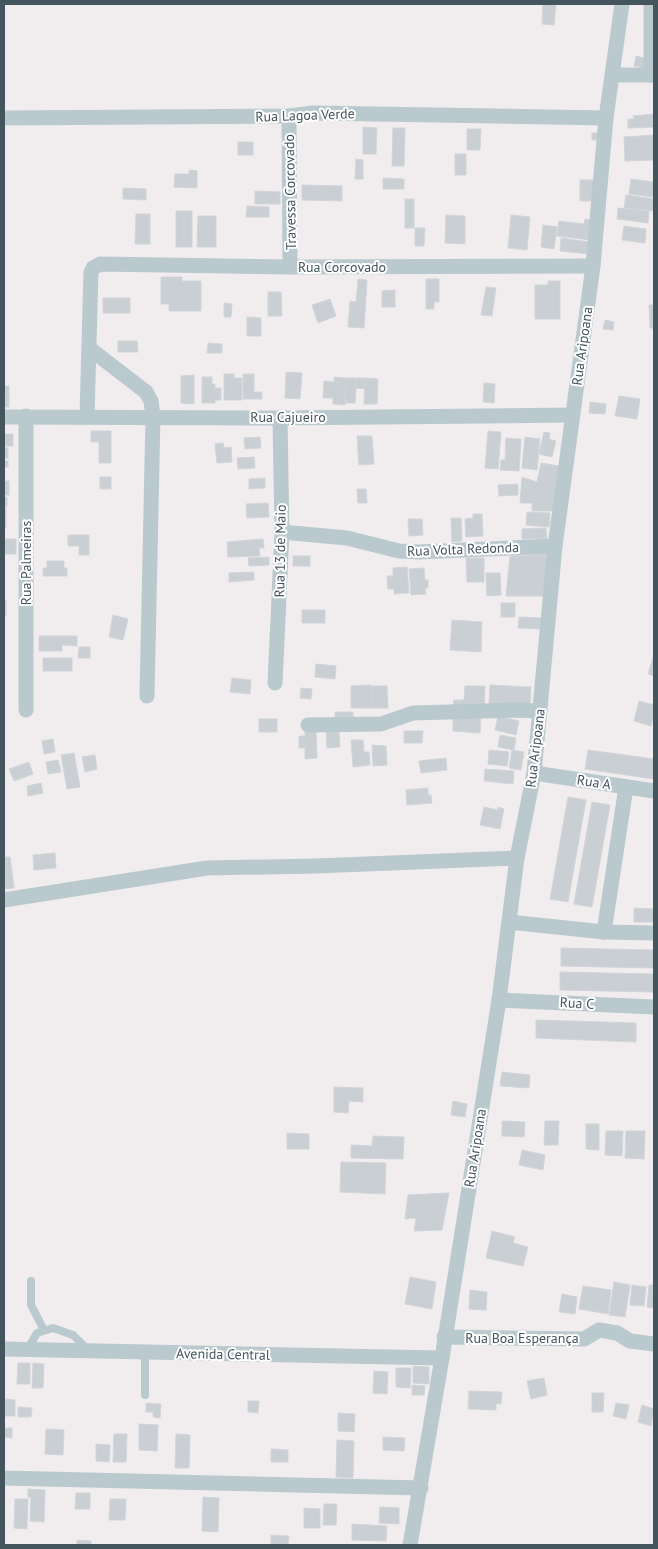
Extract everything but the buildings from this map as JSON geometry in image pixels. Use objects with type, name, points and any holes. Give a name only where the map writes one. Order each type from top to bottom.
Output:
[{"type":"street","name":"Rua Aripoana","points":[[410,1545],[421,1488],[499,1000],[516,858],[534,773],[555,546],[593,266],[606,118],[622,4]]},
{"type":"street","points":[[613,75],[653,75],[651,4]]},
{"type":"street","name":"Rua Lagoa Verde","points":[[4,118],[289,116],[314,113],[606,118]]},
{"type":"street","name":"Travessa Corcovado","points":[[289,116],[290,267]]},
{"type":"street","name":"Rua Corcovado","points":[[89,348],[91,277],[93,268],[100,264],[290,267],[593,266]]},
{"type":"street","points":[[87,416],[89,348]]},
{"type":"street","points":[[89,348],[146,392],[151,401],[153,416],[147,696]]},
{"type":"street","name":"Rua Cajueiro","points":[[4,417],[153,416],[280,418],[572,415]]},
{"type":"street","name":"Rua Palmeiras","points":[[26,416],[26,710]]},
{"type":"street","name":"Rua 13 de Maio","points":[[276,683],[282,532],[280,418]]},
{"type":"street","name":"Rua Volta Redonda","points":[[282,532],[347,538],[400,551],[419,552],[555,546]]},
{"type":"street","points":[[308,725],[381,724],[413,713],[540,711]]},
{"type":"street","name":"Rua A","points":[[534,773],[654,791]]},
{"type":"street","points":[[604,932],[626,787]]},
{"type":"street","points":[[4,900],[207,868],[316,866],[516,858]]},
{"type":"street","points":[[509,922],[604,932],[654,933]]},
{"type":"street","name":"Rua C","points":[[499,1000],[654,1007]]},
{"type":"street","name":"Rua Boa Esperança","points":[[444,1337],[584,1339],[599,1330],[616,1333],[630,1341],[654,1344]]},
{"type":"street","name":"Avenida Central","points":[[4,1349],[26,1351],[442,1358]]},
{"type":"street","points":[[4,1478],[421,1488]]},
{"type":"lane","points":[[31,1281],[30,1298],[44,1330]]},
{"type":"lane","points":[[26,1351],[37,1333],[52,1328],[73,1335],[89,1352]]},
{"type":"lane","points":[[144,1352],[145,1395]]}]
